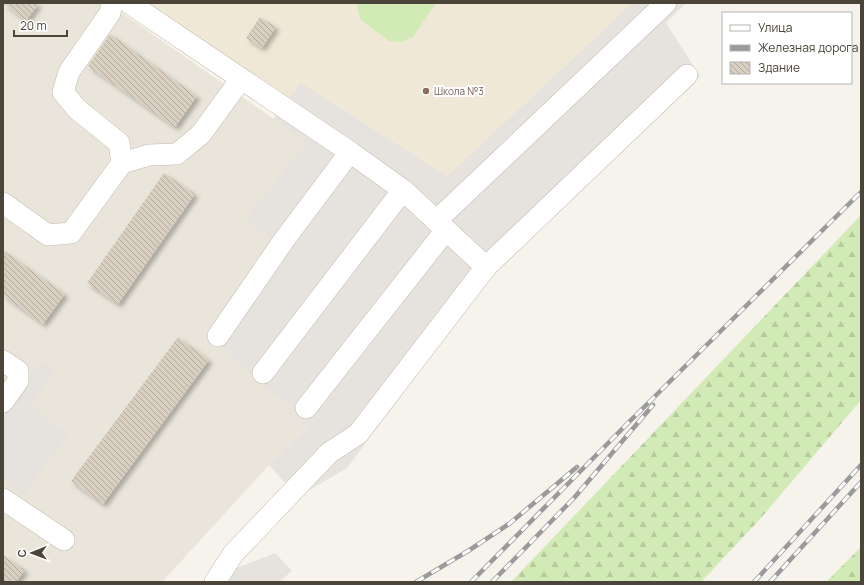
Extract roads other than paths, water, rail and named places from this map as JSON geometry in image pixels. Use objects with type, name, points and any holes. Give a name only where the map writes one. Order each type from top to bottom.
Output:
[{"type":"lane","points":[[112,3],[110,13],[69,72],[64,92],[77,109],[119,143],[122,163]]},
{"type":"lane","points":[[129,3],[350,152],[402,190],[486,267]]},
{"type":"lane","points":[[306,408],[441,226],[666,3]]},
{"type":"lane","points":[[215,582],[233,554],[329,453],[358,434],[486,267],[687,75]]},
{"type":"lane","points":[[3,204],[48,235],[71,233],[122,163],[149,155],[177,154],[201,134],[241,79]]},
{"type":"lane","points":[[218,336],[284,240],[350,152]]},
{"type":"lane","points":[[263,373],[402,190]]},
{"type":"lane","points":[[3,361],[18,371],[18,381],[3,402]]},
{"type":"lane","points":[[3,500],[64,540]]},
{"type":"railway","points":[[471,582],[625,426],[861,192]]},
{"type":"railway","points":[[492,582],[574,498],[653,405]]},
{"type":"railway","points":[[754,582],[861,465]]},
{"type":"railway","points":[[416,582],[468,551],[509,524],[577,467]]},
{"type":"railway","points":[[770,582],[861,482]]},
{"type":"place","name":"Школа №3","points":[[426,91]]}]
